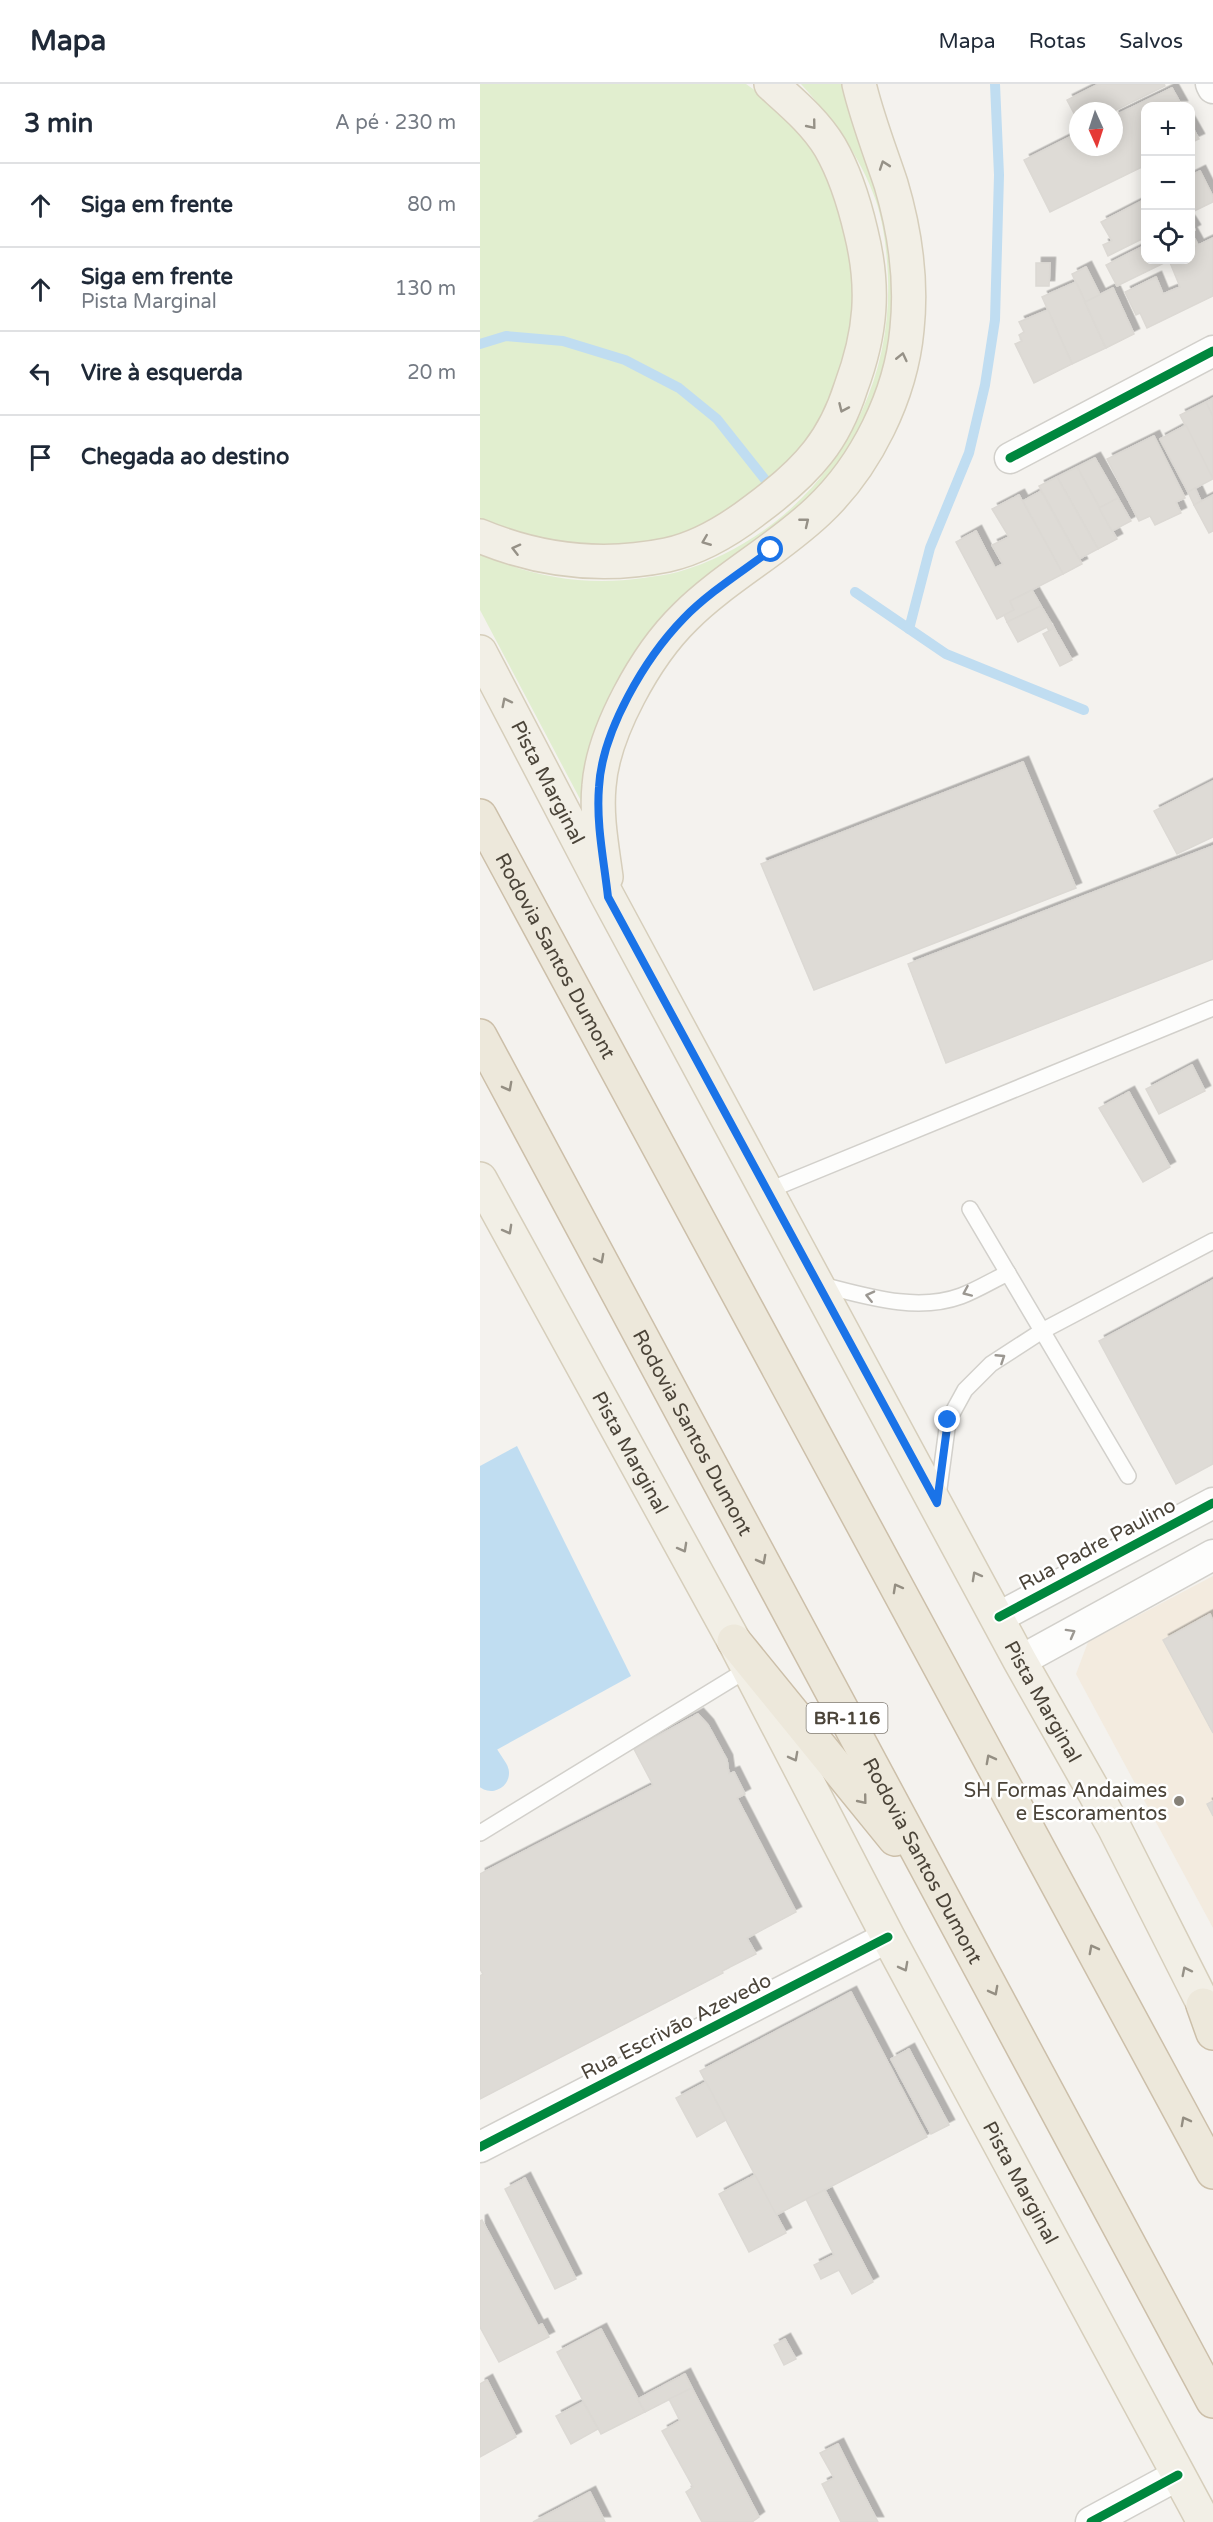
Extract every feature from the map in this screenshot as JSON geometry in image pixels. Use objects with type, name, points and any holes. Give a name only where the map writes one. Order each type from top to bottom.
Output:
[{"type":"highway","name":"Rodovia Santos Dumont","points":[[480,816],[1213,2172]]},
{"type":"highway","name":"Rodovia Santos Dumont","points":[[480,1036],[1213,2401]]},
{"type":"highway","points":[[741,1655],[945,1901]]},
{"type":"main road","points":[[480,536],[502,545],[562,560],[614,562],[669,554],[713,539],[747,517],[776,495],[819,451],[844,409],[862,358],[870,321],[870,281],[855,206],[829,146],[803,114],[771,84]]},
{"type":"main road","points":[[608,897],[598,811],[599,786],[610,734],[633,688],[665,639],[685,616],[771,550],[825,504],[849,474],[873,437],[886,410],[897,377],[907,330],[907,261],[891,187],[858,84]]},
{"type":"main road","name":"Pista Marginal","points":[[480,652],[608,897],[999,1617],[1020,1661],[1114,1827],[1210,2020]]},
{"type":"main road","name":"Pista Marginal","points":[[480,1179],[741,1655],[888,1937],[1204,2522]]},
{"type":"street","points":[[1010,458],[1213,351]]},
{"type":"street","name":"Rua Padre Paulino","points":[[999,1617],[1213,1503]]},
{"type":"street","points":[[1020,1661],[1213,1555]]},
{"type":"street","name":"Rua Escrivão Azevedo","points":[[480,2147],[888,1937]]},
{"type":"street","points":[[1091,2522],[1178,2475]]},
{"type":"lane","points":[[767,1191],[1213,1008]]},
{"type":"lane","points":[[970,1209],[1128,1476]]},
{"type":"lane","points":[[937,1503],[948,1420],[965,1390],[991,1364],[1042,1331],[1213,1241]]},
{"type":"lane","points":[[818,1284],[883,1299],[923,1303],[960,1296],[1008,1273]]},
{"type":"lane","points":[[480,1833],[741,1655]]},
{"type":"shaded area","name":"SH Formas Andaimes e Escoramentos","points":[[1213,1576],[1213,1928],[1076,1674],[1088,1642]]},
{"type":"green space","points":[[480,84],[746,84],[767,99],[798,129],[826,172],[850,244],[854,283],[852,327],[829,408],[806,441],[778,474],[709,523],[669,538],[627,546],[584,548],[501,530],[480,519]]},
{"type":"green space","points":[[801,84],[843,84],[874,167],[899,301],[878,401],[826,489],[688,592],[650,632],[626,669],[589,816],[480,610],[480,552],[518,568],[559,578],[622,580],[678,572],[725,554],[766,528],[803,497],[834,460],[858,419],[876,375],[886,327],[887,258],[879,210],[870,185],[854,154],[834,124]]},
{"type":"water","points":[[517,1446],[631,1676],[480,1759],[480,1466]]},
{"type":"building","points":[[1099,84],[1164,84],[1165,86],[1123,107],[1123,102],[1069,102],[1069,104],[1067,100]]},
{"type":"building","points":[[1172,88],[1180,102],[1143,102]]},
{"type":"building","points":[[1141,103],[1141,167],[1050,212],[1024,160],[1069,138],[1069,156],[1123,156],[1123,112]]},
{"type":"building","points":[[1200,171],[1213,197],[1213,202],[1195,211],[1195,210],[1195,174]]},
{"type":"building","points":[[1141,202],[1141,240],[1108,256],[1103,245],[1112,241],[1101,222]]},
{"type":"building","points":[[1213,238],[1213,296],[1147,328],[1140,313],[1136,315],[1125,292],[1156,277],[1163,294],[1180,287],[1171,264],[1195,264],[1195,247]]},
{"type":"building","points":[[1141,248],[1141,264],[1162,264],[1117,286],[1106,265]]},
{"type":"building","points":[[1036,263],[1050,263],[1049,286],[1036,286]]},
{"type":"building","points":[[1086,267],[1100,295],[1085,302],[1072,274]]},
{"type":"building","points":[[1076,282],[1106,348],[1072,364],[1042,297]]},
{"type":"building","points":[[1113,288],[1134,334],[1106,348],[1085,302]]},
{"type":"building","points":[[1048,310],[1072,364],[1034,383],[1015,344],[1022,341],[1019,335],[1024,332],[1019,322]]},
{"type":"building","points":[[1213,398],[1213,417],[1206,402]]},
{"type":"building","points":[[1206,402],[1213,417],[1213,479],[1180,415]]},
{"type":"building","points":[[1186,425],[1213,479],[1188,492],[1160,439]]},
{"type":"building","points":[[1154,436],[1185,498],[1176,502],[1181,513],[1155,525],[1150,516],[1139,521],[1107,459]]},
{"type":"building","points":[[1095,458],[1118,498],[1099,508],[1077,467]]},
{"type":"building","points":[[1077,467],[1117,539],[1098,549],[1057,477]]},
{"type":"building","points":[[1057,477],[1098,549],[1079,559],[1039,486]]},
{"type":"building","points":[[1195,488],[1201,501],[1194,505],[1188,492]]},
{"type":"building","points":[[1041,491],[1082,564],[1063,574],[1023,501]]},
{"type":"building","points":[[1019,495],[1063,574],[1010,601],[1014,610],[997,619],[956,542],[976,531],[995,568],[1003,564],[992,545],[1009,537],[992,509]]},
{"type":"building","points":[[1213,495],[1213,531],[1209,533],[1194,505]]},
{"type":"building","points":[[1118,498],[1131,521],[1112,531],[1099,508]]},
{"type":"building","points":[[1032,590],[1041,606],[1007,622],[1004,615],[1014,610],[1010,601]]},
{"type":"building","points":[[1041,606],[1054,628],[1049,631],[1047,627],[1018,642],[1007,622]]},
{"type":"building","points":[[1054,628],[1072,660],[1060,666],[1043,634]]},
{"type":"building","points":[[1023,762],[1076,888],[814,990],[761,864]]},
{"type":"building","points":[[1213,781],[1213,837],[1177,854],[1154,811]]},
{"type":"building","points":[[1213,846],[1213,959],[946,1063],[908,964]]},
{"type":"building","points":[[1192,1065],[1205,1091],[1159,1114],[1146,1089]]},
{"type":"building","points":[[1129,1092],[1170,1167],[1143,1182],[1099,1108]]},
{"type":"building","points":[[1213,1280],[1213,1464],[1176,1484],[1099,1341]]},
{"type":"building","points":[[1210,1614],[1213,1621],[1213,1733],[1163,1640]]},
{"type":"building","points":[[698,1714],[708,1725],[727,1760],[729,1774],[734,1772],[745,1794],[737,1798],[796,1912],[747,1938],[756,1954],[480,2099],[480,1976],[483,1974],[480,1969],[480,1874],[653,1785],[634,1749]]},
{"type":"building","points":[[1213,1801],[1213,1816],[1207,1804]]},
{"type":"building","points":[[851,1992],[927,2137],[776,2215],[700,2071]]},
{"type":"building","points":[[909,2049],[949,2125],[931,2134],[891,2059]]},
{"type":"building","points":[[706,2082],[726,2120],[697,2137],[676,2098]]},
{"type":"building","points":[[755,2175],[786,2233],[749,2252],[719,2194]]},
{"type":"building","points":[[525,2178],[576,2279],[555,2289],[505,2189]]},
{"type":"building","points":[[825,2190],[873,2282],[852,2294],[839,2270],[821,2279],[814,2265],[834,2255],[806,2199]]},
{"type":"building","points":[[482,2220],[538,2326],[542,2324],[549,2337],[499,2362],[480,2327],[480,2221]]},
{"type":"building","points":[[601,2329],[645,2412],[601,2434],[557,2352]]},
{"type":"building","points":[[785,2339],[796,2359],[784,2365],[774,2345]]},
{"type":"building","points":[[685,2374],[692,2388],[645,2412],[638,2399]]},
{"type":"building","points":[[487,2380],[516,2437],[480,2457],[480,2384]]},
{"type":"building","points":[[692,2388],[759,2517],[752,2522],[702,2522],[686,2492],[693,2487],[662,2431],[680,2421],[669,2399]]},
{"type":"building","points":[[583,2402],[598,2429],[571,2444],[556,2416]]},
{"type":"building","points":[[838,2444],[878,2522],[841,2522],[822,2484],[834,2478],[820,2453]]},
{"type":"building","points":[[590,2492],[605,2522],[533,2522]]},
{"type":"waterway","points":[[909,629],[930,548],[969,453],[985,385],[995,320],[999,175],[995,84]]},
{"type":"waterway","points":[[480,344],[506,336],[563,341],[625,360],[679,388],[717,419],[767,482]]},
{"type":"waterway","points":[[855,592],[946,654],[1084,710]]},
{"type":"waterway","points":[[480,1756],[491,1773]]},
{"type":"cycle path","points":[[1010,458],[1213,351]]},
{"type":"cycle path","points":[[999,1617],[1213,1503]]},
{"type":"cycle path","points":[[480,2147],[888,1937]]},
{"type":"cycle path","points":[[1091,2522],[1178,2475]]},
{"type":"place","name":"SH Formas Andaimes e Escoramentos","points":[[1179,1801]]},
{"type":"route","points":[[771,550],[685,616],[665,639],[633,688],[610,734],[602,764],[598,811],[608,897],[937,1503],[948,1420]]}]
